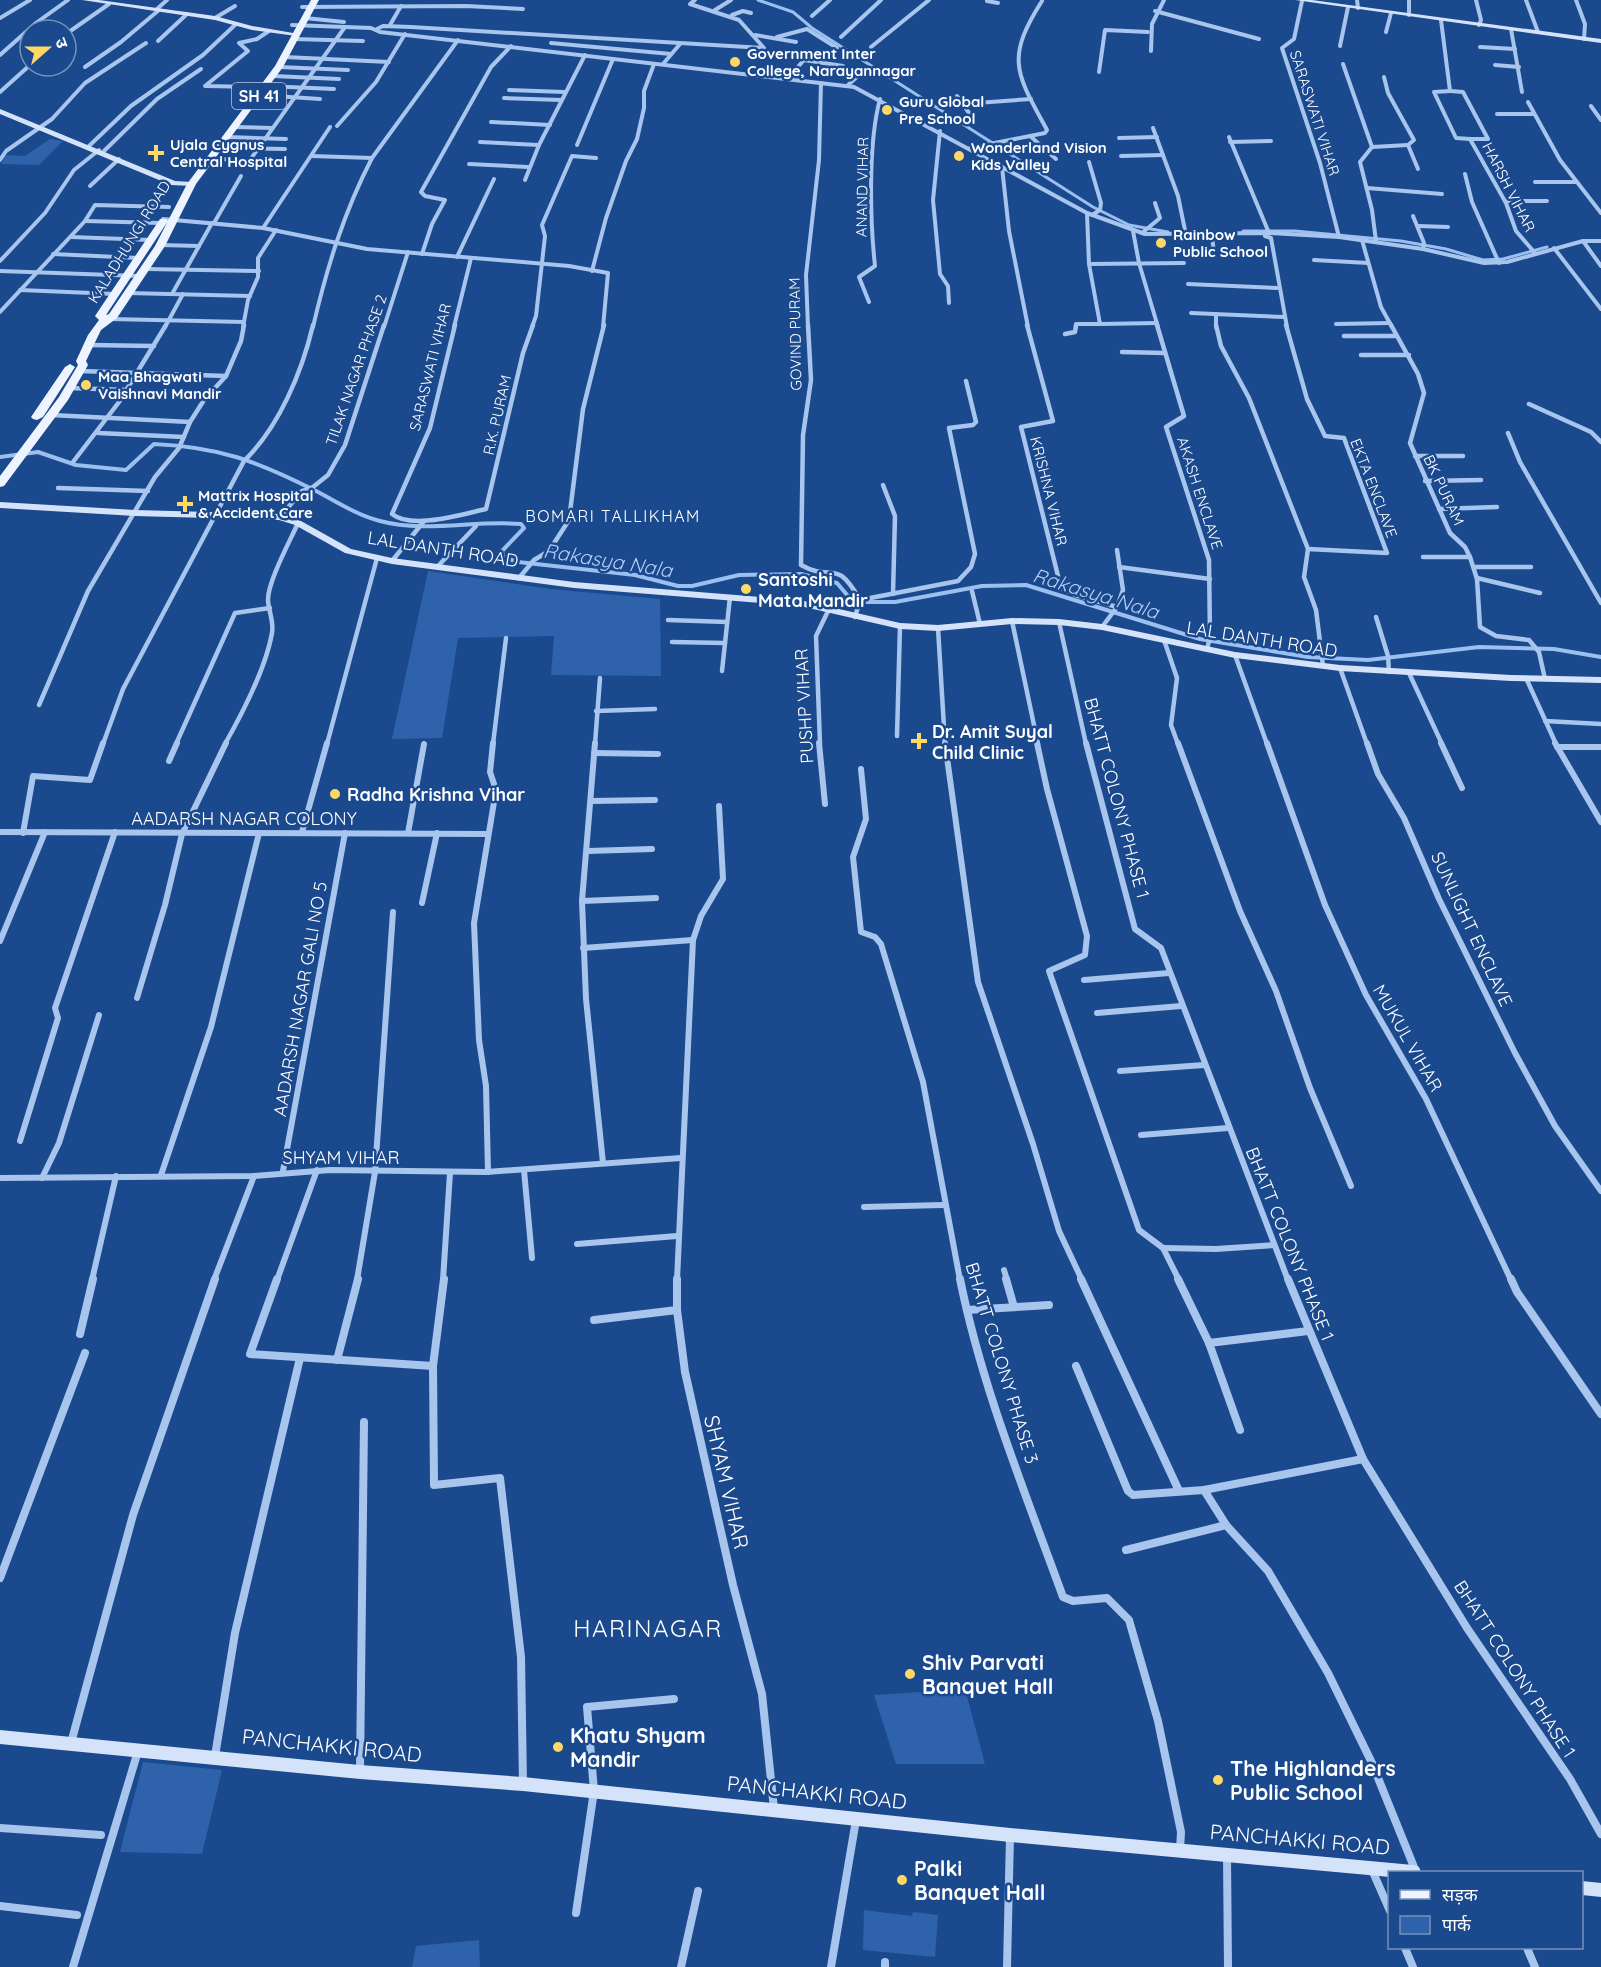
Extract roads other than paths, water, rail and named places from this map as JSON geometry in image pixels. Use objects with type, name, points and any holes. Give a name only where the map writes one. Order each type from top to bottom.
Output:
[{"type":"main road","name":"KALADHUNGI ROAD","points":[[257,91],[266,86],[285,57],[308,3]]},
{"type":"main road","name":"KALADHUNGI ROAD","points":[[166,221],[169,207],[235,123],[257,91],[296,29],[308,3]]},
{"type":"main road","name":"KALADHUNGI ROAD","points":[[207,158],[219,148],[235,123]]},
{"type":"main road","name":"KALADHUNGI ROAD","points":[[11,459],[51,415],[66,393],[89,345],[105,319],[113,316],[143,272],[166,221],[188,184]]},
{"type":"main road","name":"KALADHUNGI ROAD","points":[[105,319],[100,316],[139,258],[156,242]]},
{"type":"main road","name":"KALADHUNGI ROAD","points":[[0,484],[11,459],[72,364],[80,366]]},
{"type":"main road","points":[[51,398],[66,393]]},
{"type":"street","points":[[0,18],[30,0]]},
{"type":"street","points":[[0,55],[36,23],[68,0]]},
{"type":"street","points":[[85,0],[215,18],[269,31],[344,26],[847,86],[880,99],[1089,214],[1133,231],[1212,237],[1267,232]]},
{"type":"street","points":[[85,67],[121,42],[167,0]]},
{"type":"street","points":[[377,30],[383,26],[763,48],[754,35],[732,15],[690,4],[695,0]]},
{"type":"street","points":[[715,10],[731,0]]},
{"type":"street","points":[[812,16],[830,0]]},
{"type":"street","points":[[841,37],[881,0]]},
{"type":"street","points":[[871,48],[929,0]]},
{"type":"street","points":[[988,0],[987,2],[998,3]]},
{"type":"street","points":[[1150,51],[1148,32],[1155,11],[1164,0]]},
{"type":"street","points":[[1302,0],[1601,41]]},
{"type":"street","name":"SARASWATI VIHAR","points":[[1302,0],[1294,39],[1282,48],[1320,163],[1339,236]]},
{"type":"street","points":[[1357,0],[1358,8]]},
{"type":"street","points":[[1409,0],[1409,15]]},
{"type":"street","points":[[1476,0],[1481,20],[1479,25]]},
{"type":"street","points":[[1526,0],[1538,33]]},
{"type":"street","points":[[1576,0],[1587,31],[1584,39]]},
{"type":"street","points":[[970,148],[994,145],[1047,130],[1019,74],[1016,47],[1025,25],[1042,1]]},
{"type":"street","points":[[308,3],[523,9]]},
{"type":"street","points":[[78,26],[109,4]]},
{"type":"street","points":[[215,18],[235,6]]},
{"type":"street","points":[[390,25],[401,6]]},
{"type":"street","points":[[1340,46],[1347,7]]},
{"type":"street","points":[[732,15],[743,11],[751,13]]},
{"type":"street","points":[[1155,11],[1259,39]]},
{"type":"street","points":[[1386,32],[1390,13]]},
{"type":"street","points":[[158,41],[188,14]]},
{"type":"street","points":[[1440,20],[1450,91],[1434,92],[1456,138],[1470,139]]},
{"type":"street","points":[[89,146],[130,106],[203,55],[236,24]]},
{"type":"street","points":[[296,29],[344,26]]},
{"type":"street","points":[[250,160],[303,88],[344,26]]},
{"type":"street","points":[[296,29],[335,40],[363,41]]},
{"type":"street","points":[[431,37],[440,29]]},
{"type":"street","points":[[777,37],[800,29],[807,29],[837,48]]},
{"type":"street","points":[[1511,29],[1522,92]]},
{"type":"street","points":[[1099,72],[1105,30],[1148,32]]},
{"type":"street","points":[[269,31],[257,39],[238,43],[248,51],[204,86],[257,91],[294,98],[320,99]]},
{"type":"street","points":[[483,43],[495,33]]},
{"type":"street","points":[[337,126],[376,82],[405,34]]},
{"type":"street","points":[[754,35],[777,37],[796,42]]},
{"type":"street","points":[[545,50],[557,36]]},
{"type":"street","points":[[23,833],[33,776],[90,780],[123,688],[244,461],[252,455],[305,357],[326,272],[372,158],[458,40]]},
{"type":"street","points":[[601,58],[615,40]]},
{"type":"street","points":[[0,160],[6,151],[42,128],[85,84],[146,43]]},
{"type":"street","points":[[551,43],[671,54]]},
{"type":"street","points":[[663,64],[680,44]]},
{"type":"street","points":[[422,254],[432,224],[446,200],[425,196],[421,192],[491,67],[511,46]]},
{"type":"street","points":[[1480,47],[1515,49]]},
{"type":"street","points":[[525,180],[528,167],[564,92],[585,55]]},
{"type":"street","points":[[285,57],[389,62]]},
{"type":"street","points":[[577,145],[613,59]]},
{"type":"street","points":[[787,79],[804,60],[843,66]]},
{"type":"street","points":[[592,271],[606,218],[626,161],[637,139],[644,108],[644,91],[654,64]]},
{"type":"street","points":[[1343,64],[1372,147]]},
{"type":"street","points":[[1494,65],[1519,67]]},
{"type":"street","points":[[279,67],[348,70]]},
{"type":"street","points":[[0,261],[45,214],[67,176],[78,164],[101,151],[157,99],[201,69]]},
{"type":"street","points":[[847,86],[862,72]]},
{"type":"street","points":[[0,92],[18,76]]},
{"type":"street","points":[[273,76],[339,79]]},
{"type":"street","points":[[1376,239],[1374,206],[1366,188],[1360,162],[1372,147],[1408,145],[1414,140],[1388,93],[1384,77]]},
{"type":"street","name":"GOVIND PURAM","points":[[821,83],[819,160],[806,275],[811,380],[803,435],[801,565],[809,570],[843,575],[860,600]]},
{"type":"street","points":[[266,86],[334,89]]},
{"type":"street","points":[[509,90],[564,92]]},
{"type":"street","name":"HARSH VIHAR","points":[[1450,91],[1463,92],[1488,139],[1470,139],[1505,201],[1508,215],[1532,251]]},
{"type":"street","points":[[957,96],[969,113]]},
{"type":"street","points":[[504,98],[561,100]]},
{"type":"street","name":"ANAND VIHAR","points":[[869,302],[859,277],[875,266],[871,228],[875,117],[880,99]]},
{"type":"street","points":[[963,104],[1031,99]]},
{"type":"street","points":[[1528,102],[1575,182],[1601,213]]},
{"type":"street","points":[[1591,106],[1601,120]]},
{"type":"street","points":[[0,111],[174,183],[188,184]]},
{"type":"street","points":[[1497,114],[1533,114]]},
{"type":"street","points":[[491,122],[550,125]]},
{"type":"street","points":[[235,123],[272,128]]},
{"type":"street","points":[[263,228],[330,127]]},
{"type":"street","points":[[1153,128],[1178,196],[1186,234]]},
{"type":"street","points":[[940,131],[933,200],[940,274],[948,286],[949,303]]},
{"type":"street","points":[[1030,136],[1056,159]]},
{"type":"street","points":[[227,137],[286,139]]},
{"type":"street","points":[[1119,138],[1157,137]]},
{"type":"street","name":"EKTA ENCLAVE","points":[[1271,141],[1230,139],[1271,238],[1277,288],[1313,412],[1325,436],[1344,438],[1387,553],[1308,549]]},
{"type":"street","points":[[480,142],[539,145]]},
{"type":"street","points":[[1408,145],[1418,168]]},
{"type":"street","points":[[219,148],[285,149]]},
{"type":"street","points":[[1121,156],[1163,155]]},
{"type":"street","points":[[312,156],[372,158]]},
{"type":"street","points":[[541,263],[545,236],[542,225],[572,156],[596,158]]},
{"type":"street","points":[[207,158],[278,161]]},
{"type":"street","points":[[90,186],[119,159]]},
{"type":"street","points":[[1089,162],[1101,203],[1099,211],[1089,214]]},
{"type":"street","points":[[469,164],[528,167]]},
{"type":"street","name":"KRISHNA VIHAR","points":[[1002,166],[1005,208],[1041,379],[1053,421],[1021,427],[1051,543],[1058,580],[1061,588],[1075,595],[1117,608]]},
{"type":"street","points":[[1465,174],[1472,202],[1498,261]]},
{"type":"street","points":[[172,294],[241,176]]},
{"type":"street","points":[[457,257],[494,179]]},
{"type":"street","points":[[1535,182],[1575,182]]},
{"type":"street","points":[[1366,188],[1442,194]]},
{"type":"street","points":[[1505,201],[1547,201]]},
{"type":"street","points":[[1146,231],[1160,218],[1155,202]]},
{"type":"street","points":[[0,312],[71,237],[85,221],[94,205],[169,207]]},
{"type":"street","points":[[1089,214],[1089,264],[1100,324]]},
{"type":"street","points":[[1413,216],[1424,246]]},
{"type":"street","points":[[85,221],[213,223],[276,230],[336,244],[422,254],[541,263],[608,273],[606,316],[583,409],[569,520],[549,551],[534,560],[519,578]]},
{"type":"street","points":[[1418,226],[1448,227]]},
{"type":"street","points":[[39,705],[88,591],[155,477],[182,443],[190,422],[226,376],[241,341],[250,296],[259,271],[258,258],[276,230]]},
{"type":"street","name":"AKASH ENCLAVE","points":[[1133,231],[1139,263],[1184,416],[1166,427],[1209,560],[1208,643]]},
{"type":"street","points":[[1177,235],[1267,232],[1339,236],[1362,240],[1376,239],[1424,246],[1484,263],[1583,241],[1601,241]]},
{"type":"street","points":[[71,237],[199,246]]},
{"type":"street","points":[[1212,237],[1214,253]]},
{"type":"street","name":"BK PURAM","points":[[1362,240],[1374,290],[1396,336],[1408,355],[1424,393],[1410,444],[1450,533],[1465,547],[1474,567],[1477,578],[1479,622],[1484,632],[1521,638],[1538,649],[1545,679]]},
{"type":"street","points":[[1583,241],[1601,266]]},
{"type":"street","points":[[1554,248],[1601,309]]},
{"type":"street","name":"TILAK NAGAR PHASE 2","points":[[280,517],[302,491],[313,487],[328,475],[345,445],[408,252]]},
{"type":"street","points":[[53,254],[139,258]]},
{"type":"street","name":"SARASWATI VIHAR","points":[[424,521],[396,518],[392,514],[430,428],[471,258]]},
{"type":"street","points":[[1314,260],[1368,263]]},
{"type":"street","name":"R.K. PURAM","points":[[424,521],[486,509],[523,353],[536,316],[541,263]]},
{"type":"street","points":[[1089,264],[1184,263]]},
{"type":"street","points":[[0,271],[127,276],[143,272],[185,269],[259,271]]},
{"type":"street","points":[[1188,284],[1277,288]]},
{"type":"street","points":[[19,290],[115,294]]},
{"type":"street","points":[[128,293],[250,296]]},
{"type":"street","points":[[73,462],[98,433],[128,390],[183,294]]},
{"type":"street","points":[[1191,313],[1284,317]]},
{"type":"street","points":[[1216,314],[1216,329],[1221,346],[1249,398],[1308,549],[1304,577],[1316,610],[1323,662]]},
{"type":"street","points":[[105,319],[244,322]]},
{"type":"street","points":[[1065,334],[1075,332],[1077,324],[1157,323]]},
{"type":"street","points":[[1336,324],[1390,323]]},
{"type":"street","points":[[1344,336],[1396,336]]},
{"type":"street","points":[[89,345],[154,346]]},
{"type":"street","points":[[1122,352],[1165,353]]},
{"type":"street","points":[[1361,355],[1408,355]]},
{"type":"street","points":[[80,366],[138,374],[226,376]]},
{"type":"street","points":[[857,612],[860,600],[958,581],[971,567],[975,554],[949,428],[973,425],[976,422],[966,381]]},
{"type":"street","points":[[66,393],[128,390]]},
{"type":"street","points":[[1529,404],[1591,432],[1601,442]]},
{"type":"street","points":[[51,415],[190,422]]},
{"type":"street","points":[[98,433],[182,443]]},
{"type":"street","points":[[1508,433],[1520,462],[1601,603]]},
{"type":"street","points":[[1415,456],[1463,456]]},
{"type":"street","points":[[1425,481],[1481,480]]},
{"type":"street","points":[[883,485],[894,516],[893,594]]},
{"type":"street","points":[[58,489],[148,491]]},
{"type":"street","name":"LAL DANTH ROAD","points":[[0,505],[135,513],[280,517],[298,523],[348,551],[392,561],[619,590],[800,603],[857,612],[900,626],[938,628],[1012,621],[1059,622],[1102,627],[1164,640],[1208,643],[1235,655],[1323,662],[1340,668],[1409,673],[1601,680]]},
{"type":"street","points":[[1438,509],[1497,507]]},
{"type":"street","points":[[392,561],[424,521]]},
{"type":"street","points":[[137,998],[165,905],[182,834],[215,763],[248,704],[272,633],[268,600],[277,570],[298,523]]},
{"type":"street","points":[[438,566],[476,526]]},
{"type":"street","points":[[1102,627],[1117,608],[1123,590],[1117,550]]},
{"type":"street","points":[[1422,557],[1470,557]]},
{"type":"street","points":[[302,832],[323,765],[348,661],[371,589],[377,558]]},
{"type":"street","points":[[1119,567],[1210,579]]},
{"type":"street","points":[[1474,567],[1531,567]]},
{"type":"street","points":[[1477,578],[1540,593]]},
{"type":"street","points":[[972,591],[980,624]]},
{"type":"street","points":[[722,671],[730,597]]},
{"type":"street","points":[[169,761],[235,612],[270,608]]},
{"type":"street","name":"PUSHP VIHAR","points":[[825,804],[817,717],[816,636],[829,609]]},
{"type":"street","points":[[1376,617],[1388,657],[1389,672]]},
{"type":"street","points":[[668,620],[727,622]]},
{"type":"street","points":[[1012,621],[1047,789],[1087,936],[1085,955],[1049,971],[1139,1230],[1163,1248],[1209,1343],[1240,1430]]},
{"type":"street","name":"BHATT COLONY PHASE 1","points":[[1059,622],[1076,707],[1135,929],[1161,948],[1181,1006],[1274,1245],[1363,1459],[1467,1628],[1570,1779],[1601,1834]]},
{"type":"street","points":[[897,736],[900,626]]},
{"type":"street","points":[[938,628],[945,751],[978,982],[1033,1144],[1059,1231],[1179,1491]]},
{"type":"street","points":[[489,1172],[486,1086],[479,1040],[474,923],[496,790],[489,772],[506,638]]},
{"type":"street","points":[[1164,640],[1177,678],[1171,725],[1240,911],[1276,991],[1310,1088],[1351,1186]]},
{"type":"street","points":[[672,642],[725,643]]},
{"type":"street","name":"MUKUL VIHAR","points":[[1235,655],[1325,905],[1366,995],[1426,1098],[1517,1292],[1601,1414]]},
{"type":"street","name":"SUNLIGHT ENCLAVE","points":[[1340,668],[1378,774],[1404,818],[1439,899],[1515,1053],[1555,1126],[1601,1191]]},
{"type":"street","points":[[1409,673],[1462,788]]},
{"type":"street","points":[[600,678],[588,851],[582,901],[583,948],[603,1163]]},
{"type":"street","points":[[1526,678],[1557,747],[1601,822]]},
{"type":"street","points":[[596,711],[655,709]]},
{"type":"street","points":[[1545,721],[1601,724]]},
{"type":"street","points":[[408,833],[424,744]]},
{"type":"street","points":[[1557,747],[1601,747]]},
{"type":"street","points":[[594,753],[658,754]]},
{"type":"street","name":"BHATT COLONY PHASE 3","points":[[861,769],[866,819],[860,843],[853,857],[861,932],[875,937],[885,956],[926,1100],[944,1205],[967,1310],[1008,1442],[1063,1597],[1073,1601],[1107,1598],[1129,1620],[1158,1721],[1181,1832],[1180,1851]]},
{"type":"street","points":[[591,801],[655,800]]},
{"type":"street","name":"SHYAM VIHAR","points":[[719,806],[723,879],[700,916],[693,940],[677,1236],[677,1310],[685,1372],[733,1585],[762,1694],[774,1809]]},
{"type":"street","name":"AADARSH NAGAR COLONY","points":[[0,832],[488,834]]},
{"type":"street","points":[[0,941],[45,832]]},
{"type":"street","points":[[21,1141],[58,1018],[55,1008],[115,832]]},
{"type":"street","points":[[161,1175],[211,1027],[237,913],[259,833]]},
{"type":"street","name":"AADARSH NAGAR GALI NO 5","points":[[283,1171],[345,833]]},
{"type":"street","points":[[422,903],[437,833]]},
{"type":"street","points":[[588,851],[652,849]]},
{"type":"street","points":[[582,901],[656,898]]},
{"type":"street","points":[[337,1360],[361,1265],[375,1172],[393,912]]},
{"type":"street","points":[[583,948],[693,940]]},
{"type":"street","points":[[1084,980],[1169,973]]},
{"type":"street","points":[[1097,1013],[1181,1006]]},
{"type":"street","points":[[42,1178],[66,1123],[99,1015]]},
{"type":"street","points":[[1120,1071],[1204,1065]]},
{"type":"street","points":[[1141,1135],[1228,1128]]},
{"type":"street","name":"SHYAM VIHAR","points":[[0,1178],[254,1176],[283,1171],[317,1170],[489,1172],[681,1158]]},
{"type":"street","points":[[317,1170],[250,1354],[433,1366]]},
{"type":"street","points":[[524,1170],[532,1258]]},
{"type":"street","points":[[450,1173],[443,1288],[433,1366],[435,1485],[500,1478],[521,1657],[523,1784]]},
{"type":"street","points":[[80,1334],[116,1176]]},
{"type":"street","points":[[71,1744],[133,1515],[192,1339],[254,1176]]},
{"type":"street","points":[[864,1207],[944,1205]]},
{"type":"street","points":[[577,1244],[677,1236]]},
{"type":"street","points":[[1163,1248],[1216,1249],[1274,1245]]},
{"type":"street","points":[[1004,1270],[1014,1306]]},
{"type":"street","points":[[967,1310],[1049,1305]]},
{"type":"street","points":[[594,1320],[677,1310]]},
{"type":"street","points":[[1209,1343],[1308,1331]]},
{"type":"street","points":[[0,1578],[85,1353]]},
{"type":"street","points":[[215,1756],[235,1633],[300,1358]]},
{"type":"street","points":[[1076,1366],[1128,1491],[1136,1495],[1204,1490],[1363,1459]]},
{"type":"street","points":[[360,1772],[364,1422]]},
{"type":"street","points":[[1204,1490],[1226,1525],[1268,1571],[1328,1673],[1372,1763],[1414,1871]]},
{"type":"street","points":[[1126,1550],[1226,1525]]},
{"type":"street","points":[[576,1913],[594,1791],[587,1707],[674,1699]]},
{"type":"street","name":"PANCHAKKI ROAD","points":[[0,1737],[215,1756],[360,1772],[523,1784],[1010,1835],[1400,1871]]},
{"type":"street","points":[[73,1967],[138,1750]]},
{"type":"street","points":[[831,1967],[856,1819]]},
{"type":"street","points":[[0,1828],[101,1835]]},
{"type":"street","points":[[1007,1967],[1010,1835]]},
{"type":"street","points":[[1227,1855],[1228,1967]]},
{"type":"street","points":[[1372,1869],[1388,1909]]},
{"type":"street","points":[[1583,1888],[1601,1890]]},
{"type":"street","points":[[681,1967],[698,1891]]},
{"type":"street","points":[[0,1906],[77,1915]]},
{"type":"street","points":[[1406,1949],[1413,1967]]},
{"type":"street","points":[[1528,1949],[1535,1967]]},
{"type":"waterway","points":[[758,0],[793,12],[812,28],[1093,207],[1129,225],[1168,232]]},
{"type":"waterway","points":[[1243,231],[1295,231],[1401,241],[1446,249],[1483,260],[1503,259],[1547,247]]},
{"type":"waterway","name":"Rakasya Nala","points":[[0,457],[38,452],[76,465],[126,470],[154,444],[198,448],[255,463],[354,511],[380,521],[415,526],[521,524],[524,528],[502,551],[503,557],[518,562],[635,575],[678,586],[692,586],[739,575],[801,574],[837,583],[853,602],[895,602],[982,586],[1026,585],[1200,639],[1308,657],[1368,660],[1479,647],[1554,649],[1601,657]]},
{"type":"place","name":"Government Inter College, Narayannagar","points":[[735,62]]},
{"type":"place","name":"Guru Global Pre School","points":[[887,110]]},
{"type":"place","name":"Ujala Cygnus Central Hospital","points":[[156,153]]},
{"type":"place","name":"Wonderland Vision Kids Valley","points":[[959,156]]},
{"type":"place","name":"Rainbow Public School","points":[[1161,243]]},
{"type":"place","name":"Maa Bhagwati Vaishnavi Mandir","points":[[86,385]]},
{"type":"place","name":"Mattrix Hospital & Accident Care","points":[[185,504]]},
{"type":"place","name":"Santoshi Mata Mandir","points":[[746,589]]},
{"type":"place","name":"Dr. Amit Suyal Child Clinic","points":[[919,741]]},
{"type":"place","name":"Radha Krishna Vihar","points":[[335,794]]},
{"type":"place","name":"Shiv Parvati Banquet Hall","points":[[910,1674]]},
{"type":"place","name":"Khatu Shyam Mandir","points":[[558,1747]]},
{"type":"place","name":"The Highlanders Public School","points":[[1218,1780]]},
{"type":"place","name":"Palki Banquet Hall","points":[[902,1880]]},
{"type":"district","name":"BOMARI TALLIKHAM","points":[[613,516]]},
{"type":"district","name":"HARINAGAR","points":[[648,1628]]}]
